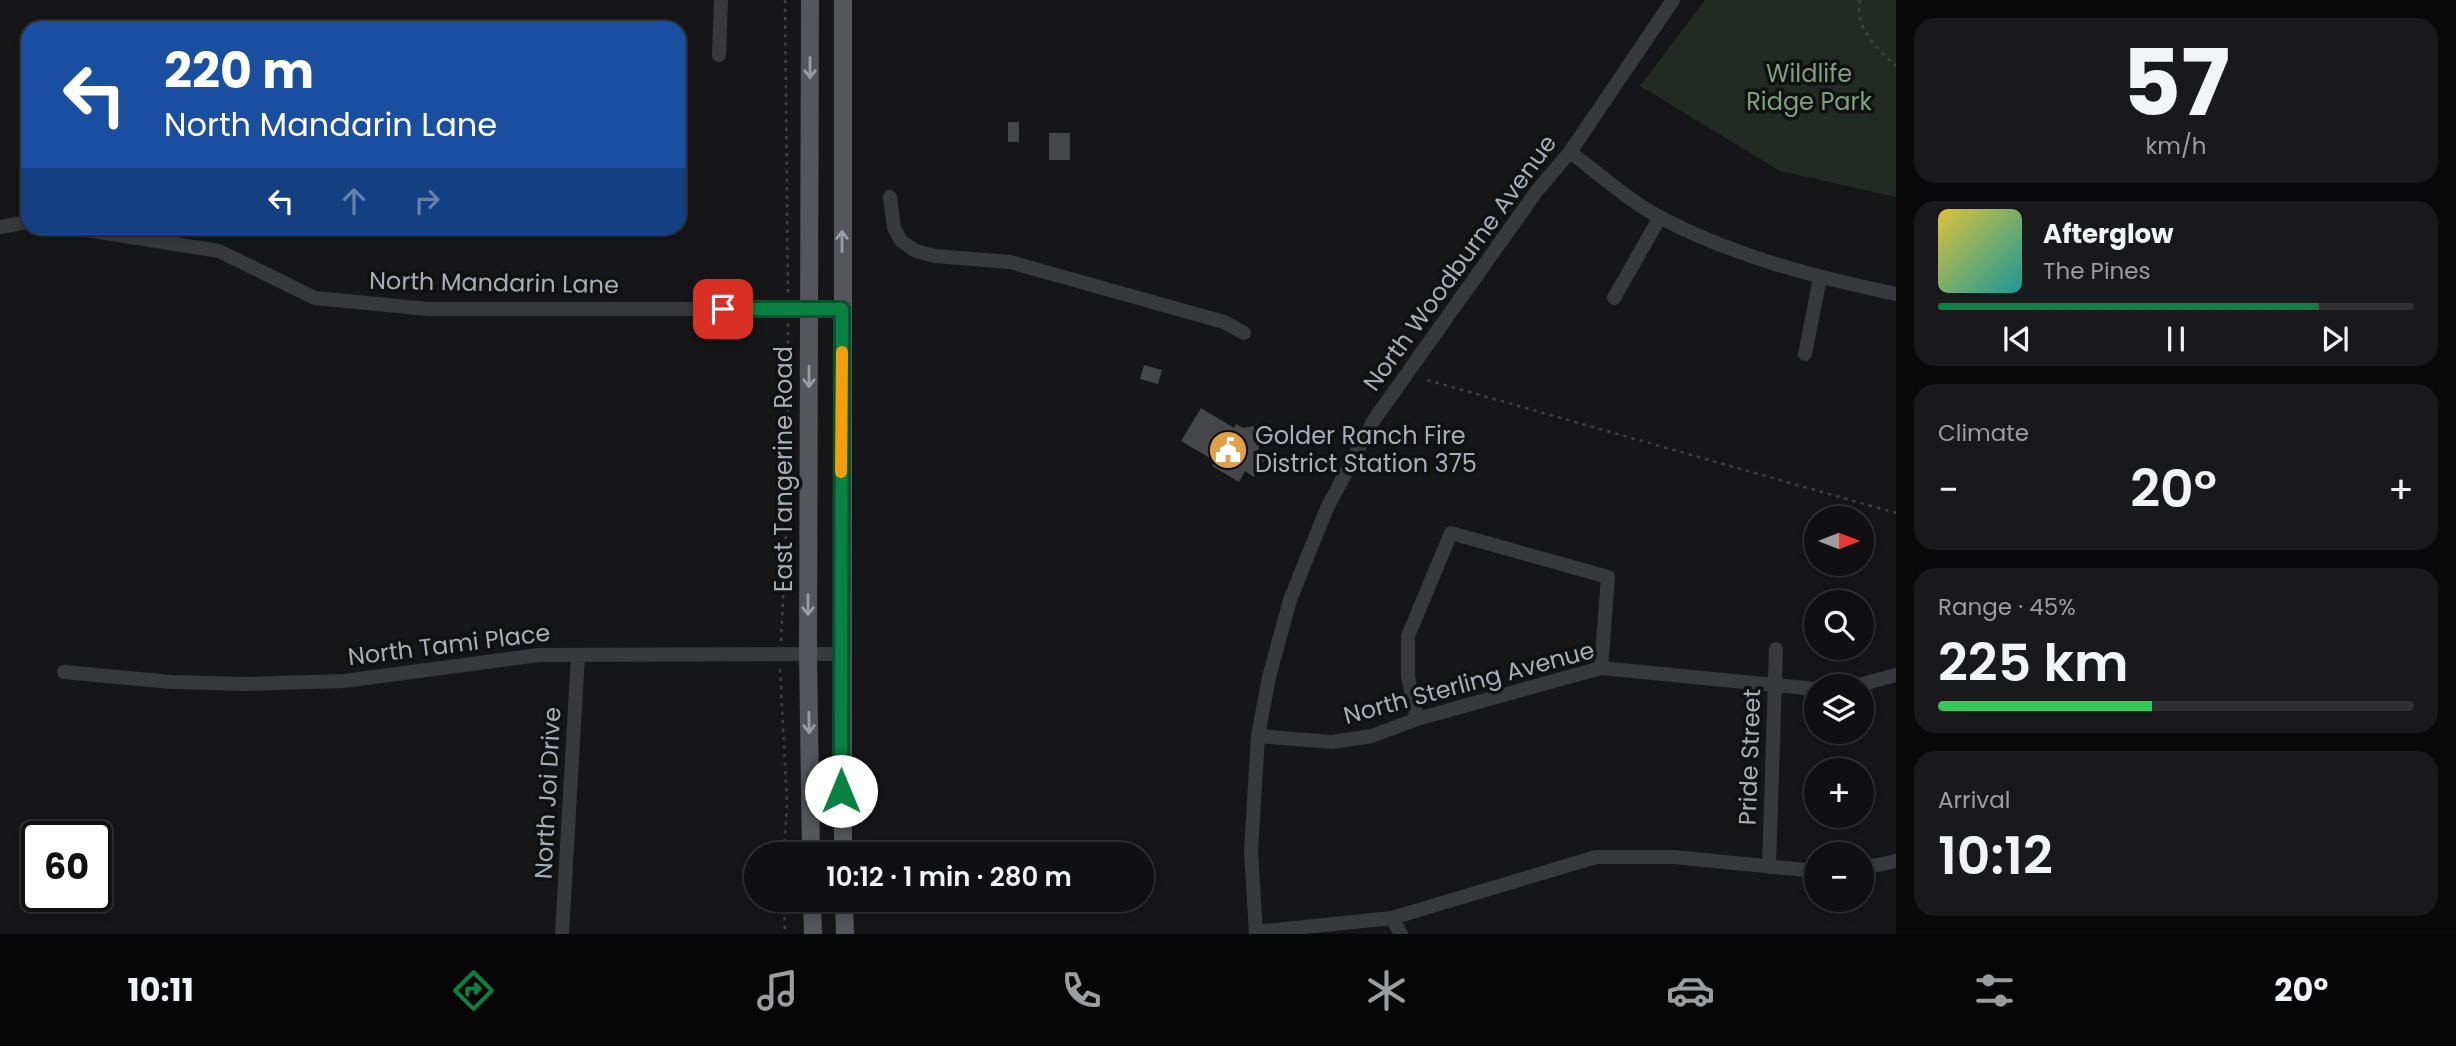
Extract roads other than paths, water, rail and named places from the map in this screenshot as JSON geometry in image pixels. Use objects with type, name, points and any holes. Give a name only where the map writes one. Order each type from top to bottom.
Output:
[{"type":"main road","name":"East Tangerine Road","points":[[810,0],[808,655],[811,842]]},
{"type":"main road","points":[[843,0],[843,842]]},
{"type":"main road","points":[[812,912],[813,934]]},
{"type":"main road","points":[[844,912],[845,934]]},
{"type":"street","points":[[719,55],[721,0]]},
{"type":"street","name":"North Woodburne Avenue","points":[[1256,933],[1251,851],[1258,736],[1269,677],[1290,600],[1341,478],[1401,382],[1536,192],[1570,152],[1673,0]]},
{"type":"street","points":[[1570,152],[1660,217],[1774,265],[1896,294]]},
{"type":"street","points":[[890,197],[894,228],[901,241],[916,251],[1025,265],[1224,322],[1244,333]]},
{"type":"street","points":[[1614,298],[1660,217]]},
{"type":"street","points":[[0,227],[21,223]]},
{"type":"street","name":"North Mandarin Lane","points":[[118,235],[219,251],[315,298],[371,304],[428,309],[842,309]]},
{"type":"street","points":[[1805,354],[1820,278]]},
{"type":"street","points":[[1417,719],[1408,677],[1408,636],[1451,533],[1608,577],[1601,668]]},
{"type":"street","name":"Pride Street","points":[[1769,867],[1776,649]]},
{"type":"street","name":"North Tami Place","points":[[64,672],[171,682],[318,682],[520,657],[841,654]]},
{"type":"street","name":"North Joi Drive","points":[[562,934],[578,655]]},
{"type":"street","name":"North Sterling Avenue","points":[[1258,736],[1332,742],[1372,736],[1417,719],[1601,668],[1804,688]]},
{"type":"street","points":[[1874,680],[1896,674]]},
{"type":"street","points":[[1256,933],[1392,918],[1596,857],[1674,857],[1804,870]]},
{"type":"street","points":[[1874,866],[1896,862]]},
{"type":"street","points":[[1392,918],[1401,934]]},
{"type":"place","name":"Golder Ranch Fire District Station 375","points":[[1228,450]]},
{"type":"park label","name":"Wildlife Ridge Park","points":[[1809,88]]}]
